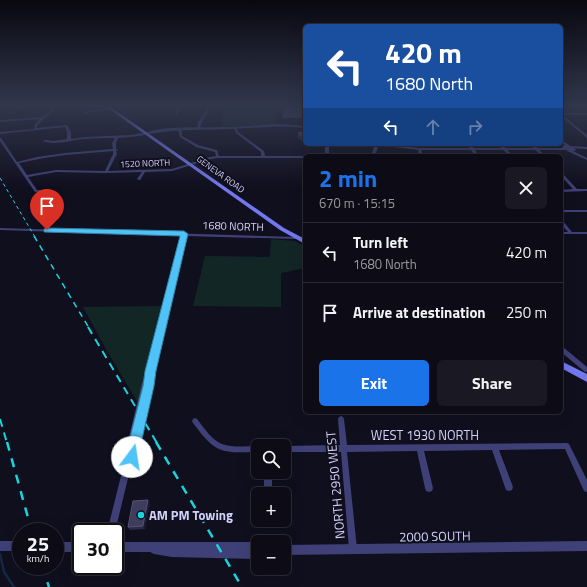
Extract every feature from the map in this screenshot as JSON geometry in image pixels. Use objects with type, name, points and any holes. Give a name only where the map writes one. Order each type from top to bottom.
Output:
[{"type":"main road","name":"GENEVA ROAD","points":[[149,133],[282,229],[303,241]]},
{"type":"main road","points":[[563,365],[587,378]]},
{"type":"street","points":[[69,133],[69,140]]},
{"type":"street","points":[[45,141],[55,142],[130,137],[146,133]]},
{"type":"street","points":[[181,133],[181,136],[197,146],[216,151],[218,157]]},
{"type":"street","points":[[239,133],[263,152],[263,157]]},
{"type":"street","points":[[106,172],[116,150],[114,143],[117,137]]},
{"type":"street","points":[[0,139],[36,192],[44,192]]},
{"type":"street","points":[[375,152],[377,146]]},
{"type":"street","points":[[375,152],[382,146]]},
{"type":"street","points":[[399,146],[419,149],[587,148]]},
{"type":"street","points":[[405,146],[419,149]]},
{"type":"street","points":[[470,146],[476,154]]},
{"type":"street","points":[[502,146],[509,154]]},
{"type":"street","points":[[534,146],[542,154]]},
{"type":"street","points":[[567,147],[577,155],[587,159]]},
{"type":"street","points":[[419,149],[420,154]]},
{"type":"street","points":[[16,163],[60,154],[116,150]]},
{"type":"street","name":"1520 NORTH","points":[[26,176],[56,171],[106,172],[172,170],[218,157],[303,157]]},
{"type":"street","points":[[139,179],[144,171]]},
{"type":"street","points":[[563,176],[577,191]]},
{"type":"street","points":[[563,191],[587,190]]},
{"type":"street","points":[[563,211],[587,211]]},
{"type":"street","points":[[563,223],[571,233]]},
{"type":"street","name":"1680 NORTH","points":[[0,229],[296,238]]},
{"type":"street","points":[[563,233],[587,234]]},
{"type":"street","points":[[113,523],[126,470],[137,436],[184,234]]},
{"type":"street","points":[[563,351],[587,370]]},
{"type":"street","name":"NORTH 2950 WEST","points":[[341,419],[353,549]]},
{"type":"street","points":[[196,421],[210,441],[216,446],[223,448],[251,449]]},
{"type":"street","name":"WEST 1930 NORTH","points":[[291,449],[567,446],[587,488]]},
{"type":"street","points":[[494,447],[509,487]]},
{"type":"street","points":[[420,448],[430,488]]},
{"type":"street","points":[[0,546],[12,546]]},
{"type":"street","name":"2000 SOUTH","points":[[291,550],[587,546]]},
{"type":"street","points":[[124,547],[251,547]]},
{"type":"street","points":[[153,548],[172,552],[251,554]]},
{"type":"green space","points":[[271,239],[295,241],[303,245],[303,268],[281,273],[281,307],[193,306],[205,256],[270,257]]},
{"type":"green space","points":[[164,306],[148,370],[138,403],[83,307]]},
{"type":"building","name":"AM PM Towing","points":[[148,500],[143,526],[128,527],[133,501]]},
{"type":"waterway","points":[[0,554],[4,572],[14,587]]},
{"type":"railway","points":[[0,178],[35,237]]},
{"type":"railway","points":[[34,236],[89,328]]},
{"type":"railway","points":[[88,327],[157,443]]},
{"type":"railway","points":[[0,419],[7,443]]},
{"type":"railway","points":[[7,442],[30,523]]},
{"type":"railway","points":[[156,442],[242,587]]},
{"type":"railway","points":[[45,575],[49,587]]},
{"type":"place","name":"AM PM Towing","points":[[141,515]]},
{"type":"route","points":[[47,230],[184,234],[132,457]]}]
